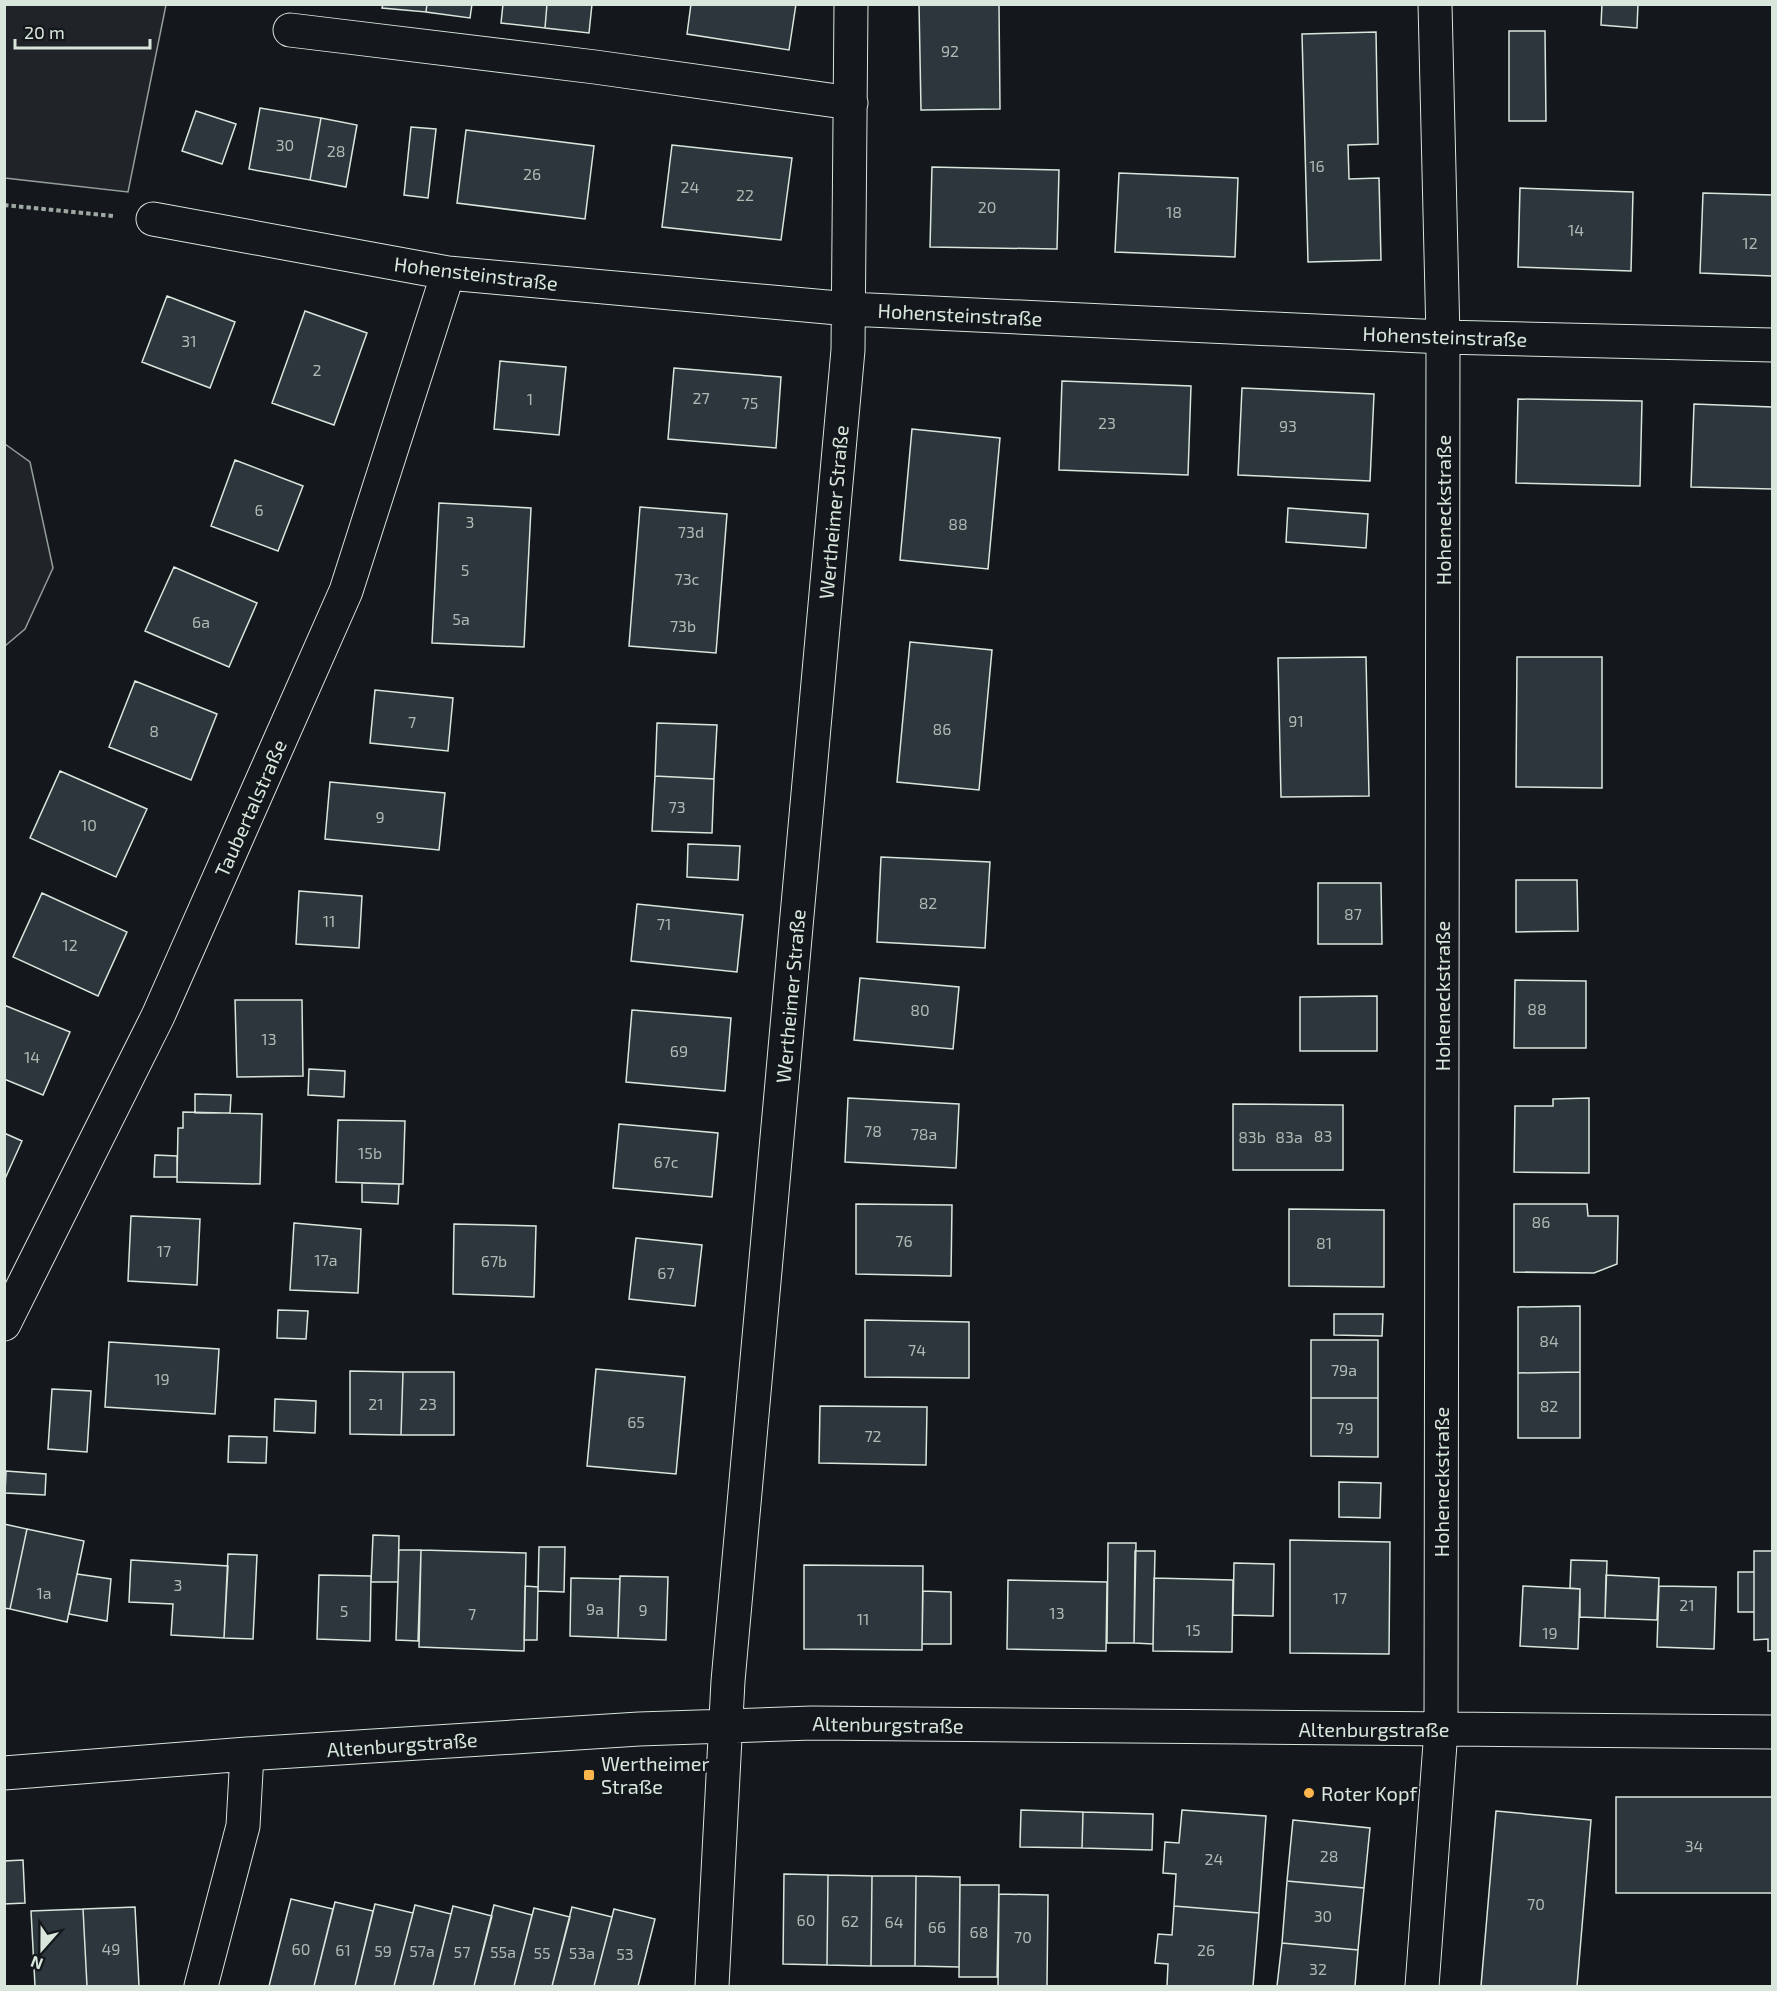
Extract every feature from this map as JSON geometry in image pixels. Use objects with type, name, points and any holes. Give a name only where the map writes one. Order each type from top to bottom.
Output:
[{"type":"street","name":"Wertheimer Straße","points":[[712,1986],[724,1725],[847,362],[851,103],[850,4]]},
{"type":"street","name":"Hoheneckstraße","points":[[1422,1986],[1441,1730],[1443,337],[1435,4]]},
{"type":"street","points":[[290,30],[595,67],[851,103]]},
{"type":"street","name":"Hohensteinstraße","points":[[153,219],[448,273],[849,309],[1443,337],[1773,345]]},
{"type":"street","name":"Taubertalstraße","points":[[4,1324],[158,1016],[346,591],[448,273]]},
{"type":"street","name":"Altenburgstraße","points":[[4,1773],[247,1754],[724,1725],[812,1723],[1773,1732]]},
{"type":"street","points":[[201,1986],[243,1827],[247,1754]]},
{"type":"path","points":[[4,205],[153,219]]},
{"type":"shaded area","points":[[5,4],[166,5],[128,192],[5,178]]},
{"type":"shaded area","points":[[5,444],[30,462],[53,568],[25,629],[5,646]]},
{"type":"building","points":[[383,4],[427,4],[426,12],[382,8]]},
{"type":"building","points":[[427,4],[472,4],[470,18],[426,12]]},
{"type":"building","points":[[503,4],[547,4],[545,28],[501,23]]},
{"type":"building","points":[[547,4],[592,4],[589,33],[545,28]]},
{"type":"building","points":[[691,4],[796,4],[789,50],[687,34]]},
{"type":"building","points":[[919,4],[999,4],[1000,109],[921,110]]},
{"type":"building","points":[[1602,4],[1638,4],[1637,28],[1601,25]]},
{"type":"building","points":[[1509,31],[1545,31],[1546,121],[1509,121]]},
{"type":"building","points":[[1376,32],[1378,144],[1348,145],[1349,179],[1379,178],[1381,260],[1308,262],[1302,34]]},
{"type":"building","points":[[260,108],[321,118],[310,180],[249,169]]},
{"type":"building","points":[[196,111],[236,124],[222,164],[182,151]]},
{"type":"building","points":[[321,118],[357,125],[346,187],[310,180]]},
{"type":"building","points":[[411,127],[436,129],[428,198],[404,195]]},
{"type":"building","points":[[466,130],[594,146],[585,219],[457,203]]},
{"type":"building","points":[[672,145],[792,158],[781,240],[662,227]]},
{"type":"building","points":[[932,167],[1059,170],[1057,249],[930,247]]},
{"type":"building","points":[[1119,173],[1238,178],[1235,257],[1115,252]]},
{"type":"building","points":[[1520,188],[1633,192],[1631,271],[1518,267]]},
{"type":"building","points":[[1703,193],[1772,195],[1772,276],[1700,273]]},
{"type":"building","points":[[167,296],[235,322],[210,388],[142,362]]},
{"type":"building","points":[[305,311],[367,333],[334,425],[272,403]]},
{"type":"building","points":[[500,361],[566,367],[559,435],[494,429]]},
{"type":"building","points":[[674,368],[781,377],[776,448],[668,439]]},
{"type":"building","points":[[1062,381],[1191,386],[1188,475],[1059,470]]},
{"type":"building","points":[[1242,388],[1374,394],[1370,481],[1238,475]]},
{"type":"building","points":[[1518,399],[1642,401],[1640,486],[1516,483]]},
{"type":"building","points":[[1694,404],[1772,407],[1772,489],[1691,487]]},
{"type":"building","points":[[912,429],[1000,438],[988,569],[900,560]]},
{"type":"building","points":[[235,460],[303,486],[278,551],[211,526]]},
{"type":"building","points":[[439,503],[531,508],[524,647],[432,643]]},
{"type":"building","points":[[640,507],[727,514],[716,653],[629,646]]},
{"type":"building","points":[[1288,508],[1368,514],[1366,548],[1286,542]]},
{"type":"building","points":[[174,567],[257,603],[229,667],[145,631]]},
{"type":"building","points":[[910,642],[992,650],[979,790],[897,782]]},
{"type":"building","points":[[1366,657],[1369,796],[1281,797],[1278,658]]},
{"type":"building","points":[[1517,657],[1602,657],[1602,788],[1516,787]]},
{"type":"building","points":[[135,681],[217,714],[191,780],[109,747]]},
{"type":"building","points":[[375,690],[453,698],[448,751],[370,743]]},
{"type":"building","points":[[657,723],[717,725],[714,779],[655,776]]},
{"type":"building","points":[[60,771],[147,809],[116,877],[30,838]]},
{"type":"building","points":[[655,776],[714,779],[712,833],[652,831]]},
{"type":"building","points":[[330,782],[445,793],[439,850],[325,839]]},
{"type":"building","points":[[688,844],[740,846],[738,880],[687,877]]},
{"type":"building","points":[[881,857],[990,862],[985,948],[877,942]]},
{"type":"building","points":[[1516,880],[1577,880],[1578,931],[1516,932]]},
{"type":"building","points":[[1318,883],[1381,883],[1382,944],[1318,944]]},
{"type":"building","points":[[299,891],[362,896],[359,948],[296,944]]},
{"type":"building","points":[[42,893],[127,932],[98,996],[13,957]]},
{"type":"building","points":[[637,904],[743,915],[737,972],[631,961]]},
{"type":"building","points":[[860,978],[959,987],[953,1049],[854,1040]]},
{"type":"building","points":[[1515,980],[1586,981],[1586,1048],[1514,1048]]},
{"type":"building","points":[[1377,996],[1377,1051],[1300,1051],[1300,997]]},
{"type":"building","points":[[235,1000],[302,1000],[303,1076],[237,1077]]},
{"type":"building","points":[[4,1005],[70,1032],[43,1095],[4,1079]]},
{"type":"building","points":[[632,1010],[731,1018],[725,1091],[626,1082]]},
{"type":"building","points":[[309,1069],[345,1071],[344,1097],[308,1095]]},
{"type":"building","points":[[195,1094],[231,1095],[230,1113],[195,1113]]},
{"type":"building","points":[[848,1098],[959,1104],[956,1168],[845,1162]]},
{"type":"building","points":[[1589,1098],[1589,1173],[1514,1172],[1515,1106],[1553,1106],[1553,1099]]},
{"type":"building","points":[[1233,1104],[1343,1105],[1343,1170],[1233,1170]]},
{"type":"building","points":[[183,1112],[262,1114],[260,1184],[177,1182],[178,1128],[183,1128]]},
{"type":"building","points":[[338,1120],[405,1121],[403,1184],[336,1182]]},
{"type":"building","points":[[619,1124],[718,1133],[712,1197],[613,1188]]},
{"type":"building","points":[[4,1133],[22,1141],[4,1181]]},
{"type":"building","points":[[155,1155],[177,1156],[177,1177],[154,1177]]},
{"type":"building","points":[[362,1183],[399,1184],[398,1204],[362,1202]]},
{"type":"building","points":[[856,1204],[952,1205],[951,1276],[856,1274]]},
{"type":"building","points":[[1514,1204],[1587,1204],[1588,1216],[1618,1216],[1617,1264],[1594,1273],[1514,1272]]},
{"type":"building","points":[[1289,1209],[1384,1210],[1384,1287],[1289,1286]]},
{"type":"building","points":[[131,1216],[200,1219],[197,1285],[128,1281]]},
{"type":"building","points":[[294,1223],[361,1229],[358,1293],[290,1290]]},
{"type":"building","points":[[454,1224],[536,1226],[534,1297],[453,1294]]},
{"type":"building","points":[[636,1238],[702,1245],[695,1306],[629,1299]]},
{"type":"building","points":[[1580,1306],[1580,1372],[1518,1373],[1518,1307]]},
{"type":"building","points":[[278,1310],[308,1311],[306,1339],[277,1338]]},
{"type":"building","points":[[1334,1314],[1383,1314],[1382,1336],[1334,1335]]},
{"type":"building","points":[[865,1320],[969,1322],[969,1378],[865,1377]]},
{"type":"building","points":[[1311,1340],[1378,1340],[1378,1398],[1311,1398]]},
{"type":"building","points":[[109,1342],[219,1349],[215,1414],[105,1407]]},
{"type":"building","points":[[596,1369],[685,1377],[676,1474],[587,1466]]},
{"type":"building","points":[[350,1371],[403,1372],[401,1435],[350,1434]]},
{"type":"building","points":[[403,1372],[454,1372],[454,1435],[401,1435]]},
{"type":"building","points":[[1580,1372],[1580,1438],[1518,1438],[1518,1373]]},
{"type":"building","points":[[52,1389],[91,1391],[87,1452],[48,1449]]},
{"type":"building","points":[[1311,1398],[1378,1398],[1378,1457],[1311,1456]]},
{"type":"building","points":[[275,1399],[316,1401],[315,1433],[274,1431]]},
{"type":"building","points":[[820,1406],[927,1407],[926,1465],[819,1463]]},
{"type":"building","points":[[229,1436],[267,1437],[266,1463],[228,1462]]},
{"type":"building","points":[[6,1471],[46,1474],[45,1495],[5,1493]]},
{"type":"building","points":[[1339,1482],[1381,1483],[1380,1518],[1339,1517]]},
{"type":"building","points":[[4,1524],[27,1529],[10,1609],[4,1608]]},
{"type":"building","points":[[27,1529],[84,1541],[67,1622],[10,1609]]},
{"type":"building","points":[[373,1535],[399,1536],[398,1582],[371,1582]]},
{"type":"building","points":[[1290,1540],[1390,1542],[1389,1654],[1290,1653]]},
{"type":"building","points":[[1108,1543],[1136,1543],[1134,1643],[1107,1643]]},
{"type":"building","points":[[539,1547],[565,1547],[564,1592],[538,1591]]},
{"type":"building","points":[[399,1550],[421,1550],[418,1641],[396,1640]]},
{"type":"building","points":[[421,1550],[526,1553],[524,1651],[419,1647]]},
{"type":"building","points":[[1135,1551],[1155,1551],[1153,1644],[1134,1643]]},
{"type":"building","points":[[1754,1551],[1772,1551],[1772,1651],[1768,1651],[1768,1639],[1754,1640]]},
{"type":"building","points":[[228,1554],[257,1555],[253,1639],[224,1638]]},
{"type":"building","points":[[131,1560],[228,1566],[224,1638],[171,1635],[173,1604],[129,1602]]},
{"type":"building","points":[[1571,1560],[1607,1561],[1605,1618],[1580,1617],[1580,1589],[1570,1588]]},
{"type":"building","points":[[1234,1563],[1274,1564],[1273,1616],[1233,1615]]},
{"type":"building","points":[[804,1565],[923,1566],[922,1650],[804,1649]]},
{"type":"building","points":[[1738,1572],[1754,1572],[1754,1612],[1738,1612]]},
{"type":"building","points":[[77,1574],[111,1579],[107,1621],[69,1614]]},
{"type":"building","points":[[319,1575],[371,1576],[370,1641],[317,1639]]},
{"type":"building","points":[[1606,1575],[1659,1578],[1657,1620],[1605,1618]]},
{"type":"building","points":[[620,1576],[668,1577],[666,1640],[618,1638]]},
{"type":"building","points":[[571,1578],[620,1579],[618,1638],[570,1636]]},
{"type":"building","points":[[1154,1578],[1233,1580],[1232,1652],[1153,1651]]},
{"type":"building","points":[[1008,1580],[1107,1582],[1106,1651],[1007,1649]]},
{"type":"building","points":[[525,1586],[538,1587],[537,1640],[524,1640]]},
{"type":"building","points":[[1523,1586],[1580,1589],[1578,1649],[1520,1646]]},
{"type":"building","points":[[1659,1586],[1716,1587],[1714,1649],[1657,1647]]},
{"type":"building","points":[[923,1591],[951,1592],[951,1644],[922,1644]]},
{"type":"building","points":[[1616,1797],[1772,1797],[1772,1893],[1616,1893]]},
{"type":"building","points":[[1021,1810],[1083,1812],[1082,1848],[1020,1847]]},
{"type":"building","points":[[1182,1810],[1266,1816],[1259,1913],[1174,1906],[1176,1874],[1163,1873],[1165,1842],[1179,1843]]},
{"type":"building","points":[[1496,1811],[1591,1820],[1577,1986],[1481,1986]]},
{"type":"building","points":[[1083,1812],[1153,1814],[1152,1850],[1082,1848]]},
{"type":"building","points":[[1293,1820],[1370,1828],[1364,1888],[1287,1881]]},
{"type":"building","points":[[23,1860],[25,1903],[4,1904],[4,1861]]},
{"type":"building","points":[[784,1874],[828,1875],[827,1965],[783,1964]]},
{"type":"building","points":[[828,1875],[872,1876],[871,1966],[827,1965]]},
{"type":"building","points":[[872,1876],[916,1876],[915,1966],[871,1966]]},
{"type":"building","points":[[916,1876],[960,1877],[959,1967],[915,1966]]},
{"type":"building","points":[[1287,1881],[1364,1888],[1358,1950],[1282,1943]]},
{"type":"building","points":[[960,1885],[999,1885],[997,1977],[959,1977]]},
{"type":"building","points":[[999,1894],[1048,1895],[1047,1986],[998,1986]]},
{"type":"building","points":[[291,1899],[333,1909],[314,1986],[269,1986]]},
{"type":"building","points":[[335,1902],[373,1911],[355,1986],[314,1986]]},
{"type":"building","points":[[375,1904],[413,1913],[394,1986],[355,1986]]},
{"type":"building","points":[[415,1905],[451,1914],[433,1986],[394,1986]]},
{"type":"building","points":[[494,1905],[532,1915],[514,1986],[474,1986]]},
{"type":"building","points":[[453,1906],[492,1916],[474,1986],[433,1986]]},
{"type":"building","points":[[1174,1906],[1259,1913],[1253,1986],[1167,1986],[1168,1964],[1155,1963],[1158,1934],[1172,1935]]},
{"type":"building","points":[[135,1907],[139,1986],[87,1986],[83,1909]]},
{"type":"building","points":[[572,1907],[612,1917],[594,1986],[552,1986]]},
{"type":"building","points":[[534,1908],[570,1917],[552,1986],[514,1986]]},
{"type":"building","points":[[83,1909],[87,1986],[35,1986],[31,1911]]},
{"type":"building","points":[[614,1909],[655,1919],[638,1986],[594,1986]]},
{"type":"building","points":[[1282,1943],[1358,1950],[1355,1986],[1277,1986]]},
{"type":"place","name":"Wertheimer Straße","points":[[589,1775]]},
{"type":"place","name":"Roter Kopf","points":[[1309,1793]]}]
